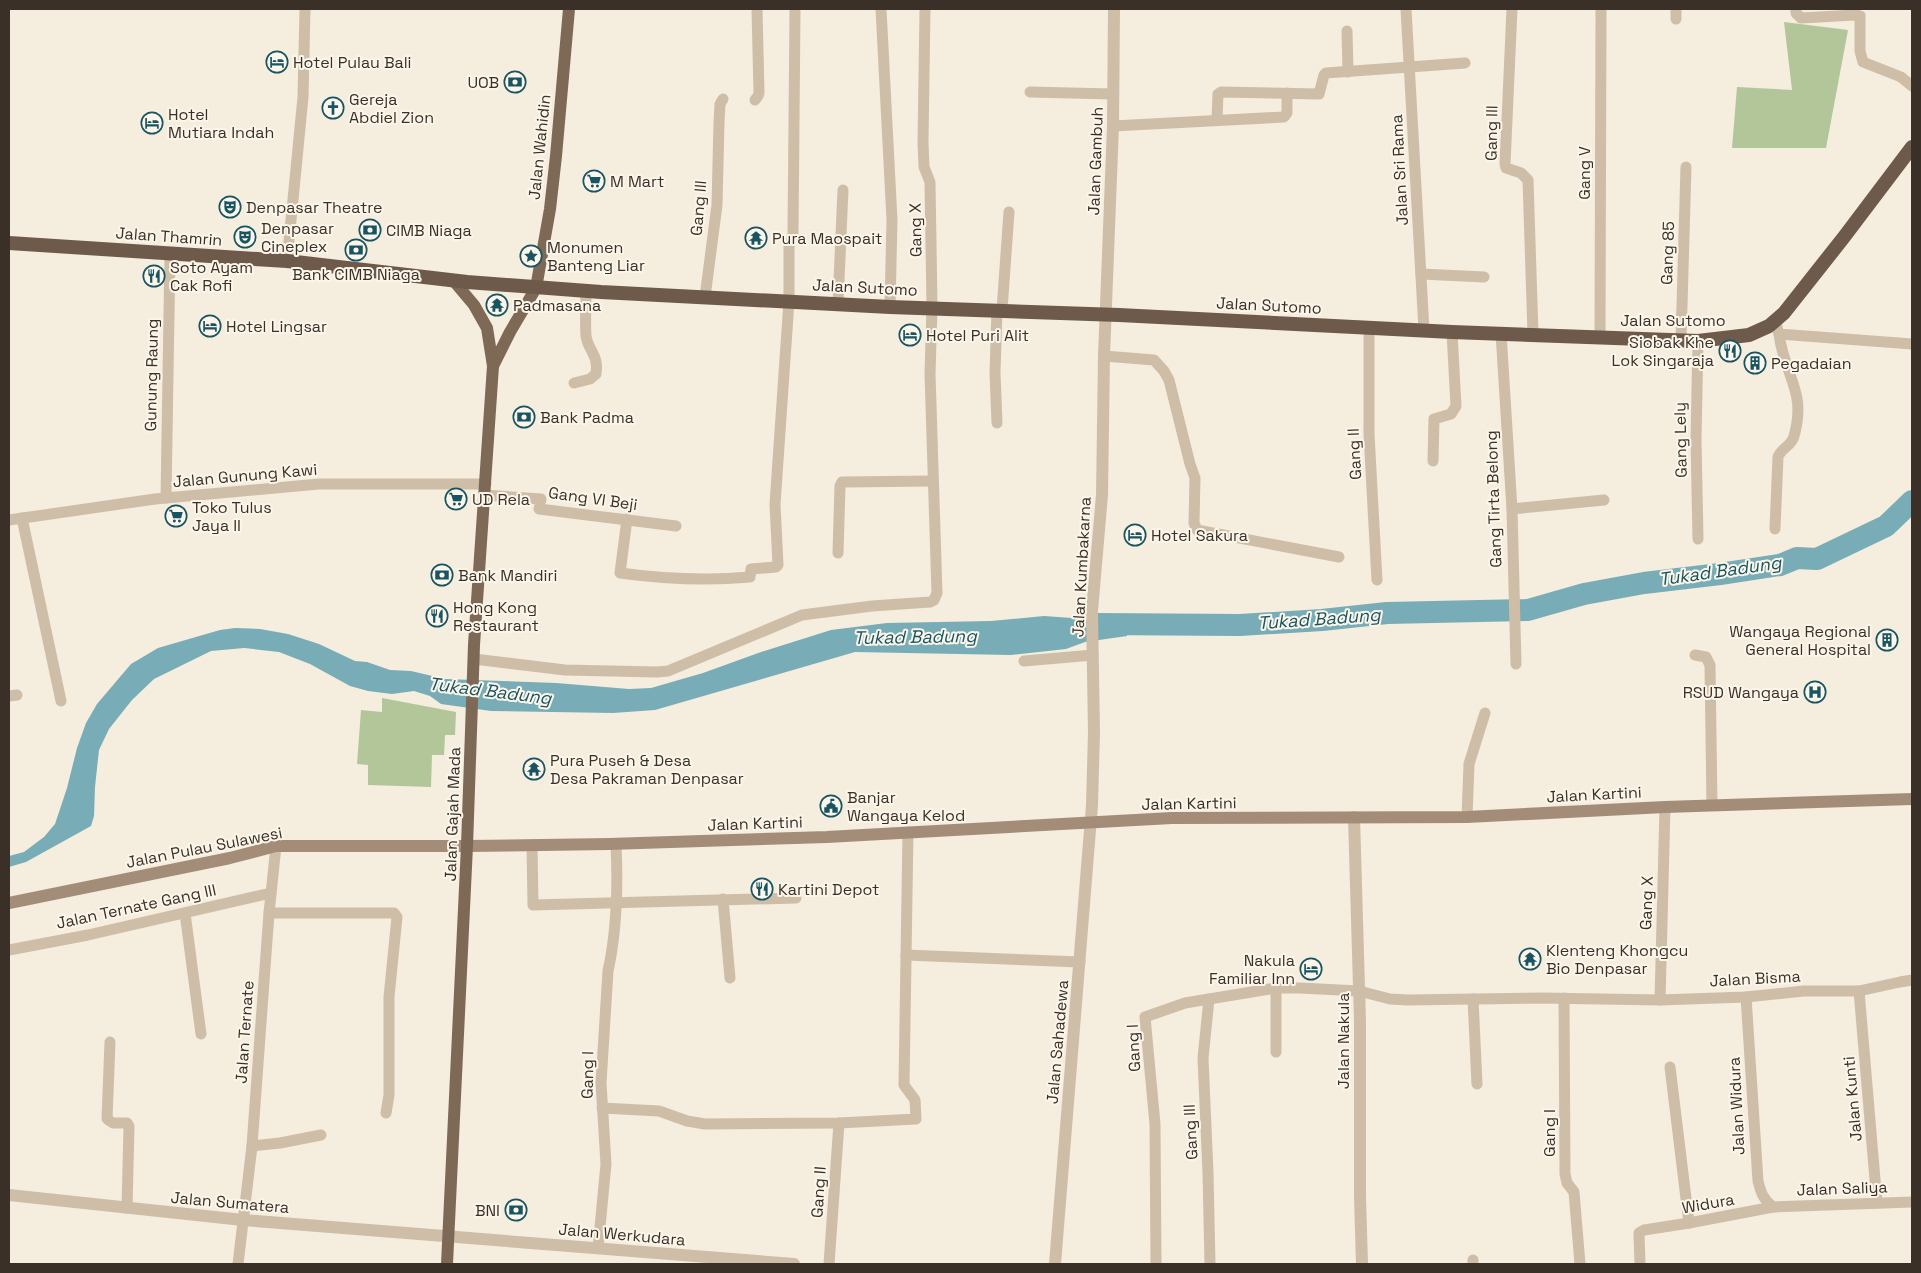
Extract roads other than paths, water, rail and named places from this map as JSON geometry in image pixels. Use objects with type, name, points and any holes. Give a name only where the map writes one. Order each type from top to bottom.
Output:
[{"type":"highway","name":"Jalan Sutomo","points":[[536,288],[706,298],[1106,314],[1452,332],[1698,341],[1748,334],[1769,326],[1777,328],[1784,313],[1912,147]]},
{"type":"highway","name":"Jalan Thamrin","points":[[9,243],[287,261],[536,288]]},
{"type":"main road","name":"Jalan Wahidin","points":[[536,288],[550,209],[570,9]]},
{"type":"main road","name":"Jalan Gajah Mada","points":[[447,1264],[474,662],[493,366],[487,328],[474,305],[453,280]]},
{"type":"main road","name":"Jalan Gajah Mada","points":[[493,366],[510,332],[536,288]]},
{"type":"main road","name":"Jalan Kartini","points":[[467,846],[818,838],[1172,818],[1467,817],[1712,805],[1912,799]]},
{"type":"main road","name":"Jalan Pulau Sulawesi","points":[[9,903],[230,858],[276,846],[467,846]]},
{"type":"street","points":[[287,261],[304,97],[305,9]]},
{"type":"street","points":[[755,100],[759,92],[757,9]]},
{"type":"street","points":[[627,520],[620,573],[663,579],[719,580],[750,577],[751,569],[777,566],[774,504],[789,301],[789,247],[793,234],[795,9]]},
{"type":"street","points":[[881,9],[892,220],[890,306]]},
{"type":"street","name":"Gang X","points":[[474,662],[565,670],[657,672],[678,667],[802,615],[872,606],[930,602],[934,600],[937,593],[930,374],[932,308],[930,182],[924,166],[923,142],[925,9]]},
{"type":"street","name":"Jalan Gambuh","points":[[1106,314],[1113,126],[1114,9]]},
{"type":"street","name":"Jalan Sri Rama","points":[[1406,9],[1424,330]]},
{"type":"street","name":"Gang III","points":[[1512,9],[1505,164],[1506,168],[1521,173],[1528,180],[1533,334]]},
{"type":"street","name":"Gang V","points":[[1600,338],[1601,9]]},
{"type":"street","points":[[1796,9],[1796,13],[1801,18],[1855,14],[1860,16],[1860,52],[1863,62],[1901,77],[1912,86]]},
{"type":"street","points":[[1347,31],[1348,72]]},
{"type":"street","points":[[1217,120],[1218,94],[1221,92],[1319,94],[1325,74],[1465,63]]},
{"type":"street","points":[[1030,92],[1113,94]]},
{"type":"street","points":[[1113,126],[1284,117],[1287,113],[1287,93]]},
{"type":"street","name":"Gang III","points":[[706,298],[717,205],[720,104],[722,100]]},
{"type":"street","name":"Gang 85","points":[[1680,340],[1686,167]]},
{"type":"street","points":[[838,303],[843,190]]},
{"type":"street","points":[[997,423],[995,373],[1009,212]]},
{"type":"street","name":"Gunung Raung","points":[[166,498],[170,253]]},
{"type":"street","points":[[1421,274],[1484,277]]},
{"type":"street","points":[[574,384],[590,379],[596,374],[594,354],[589,346],[586,335],[586,291]]},
{"type":"street","name":"Jalan Kumbakarna","points":[[1090,822],[1094,733],[1092,611],[1102,495],[1106,314]]},
{"type":"street","name":"Gang II","points":[[1369,327],[1369,434],[1377,580]]},
{"type":"street","points":[[1775,529],[1778,458],[1782,450],[1793,439],[1799,413],[1796,388],[1787,370],[1777,328],[1912,344]]},
{"type":"street","points":[[1433,461],[1434,419],[1451,414],[1456,406],[1452,332]]},
{"type":"street","name":"Gang Tirta Belong","points":[[1501,333],[1512,509],[1516,664]]},
{"type":"street","name":"Gang Lely","points":[[1698,341],[1696,439],[1698,539]]},
{"type":"street","points":[[1104,356],[1154,360],[1169,380],[1190,464],[1195,475],[1194,523],[1197,530],[1339,557]]},
{"type":"street","points":[[838,553],[840,486],[842,482],[933,481]]},
{"type":"street","name":"Jalan Gunung Kawi","points":[[9,520],[166,498],[319,484],[485,489]]},
{"type":"street","name":"Gang VI Beji","points":[[485,489],[540,500],[539,509],[676,526]]},
{"type":"street","points":[[1512,509],[1604,500]]},
{"type":"street","points":[[22,518],[61,702]]},
{"type":"street","points":[[1024,661],[1093,650]]},
{"type":"street","points":[[1695,655],[1706,657],[1710,665],[1712,805]]},
{"type":"street","points":[[1467,817],[1468,764],[1486,713]]},
{"type":"street","name":"Gang X","points":[[1660,1000],[1665,807]]},
{"type":"street","name":"Jalan Nakula","points":[[1349,818],[1359,991],[1362,1264]]},
{"type":"street","name":"Jalan Sahadewa","points":[[1055,1264],[1090,822]]},
{"type":"street","points":[[602,1108],[659,1110],[687,1121],[705,1124],[839,1123],[913,1120],[917,1118],[915,1100],[904,1085],[908,832]]},
{"type":"street","name":"Gang I","points":[[598,1248],[606,1164],[602,1108],[602,1070],[608,972],[612,953],[617,902],[616,844]]},
{"type":"street","points":[[532,845],[533,905],[796,898]]},
{"type":"street","name":"Jalan Ternate","points":[[238,1264],[252,1146],[269,913],[276,846]]},
{"type":"street","name":"Jalan Ternate Gang III","points":[[9,950],[88,935],[271,893]]},
{"type":"street","points":[[723,900],[730,978]]},
{"type":"street","points":[[186,912],[201,1034]]},
{"type":"street","points":[[269,913],[394,914],[397,917],[389,997],[389,1095],[386,1112]]},
{"type":"street","points":[[906,955],[1080,962]]},
{"type":"street","name":"Jalan Bisma","points":[[1359,991],[1390,999],[1564,998],[1660,1000],[1746,997],[1804,992],[1860,991],[1912,980]]},
{"type":"street","points":[[1276,988],[1276,1052]]},
{"type":"street","name":"Gang I","points":[[1156,1264],[1155,1124],[1145,1017],[1174,1006],[1276,988],[1359,991]]},
{"type":"street","name":"Jalan Kunti","points":[[1860,991],[1877,1203]]},
{"type":"street","name":"Jalan Widura","points":[[1746,997],[1758,1180],[1761,1194],[1773,1207]]},
{"type":"street","name":"Gang I","points":[[1564,998],[1565,1174],[1567,1183],[1574,1192],[1580,1264]]},
{"type":"street","name":"Gang III","points":[[1208,999],[1203,1058],[1210,1264]]},
{"type":"street","points":[[1473,999],[1477,1084]]},
{"type":"street","points":[[110,1042],[108,1119],[113,1123],[127,1123],[129,1126],[128,1208]]},
{"type":"street","points":[[1670,1067],[1689,1223]]},
{"type":"street","name":"Gang II","points":[[829,1264],[839,1123]]},
{"type":"street","points":[[252,1146],[321,1135]]},
{"type":"street","name":"Jalan Sumatera","points":[[9,1195],[243,1220],[448,1237]]},
{"type":"street","name":"Jalan Saliya","points":[[1773,1207],[1848,1206],[1912,1202]]},
{"type":"street","name":"Widura","points":[[1640,1264],[1639,1234],[1641,1230],[1773,1207]]},
{"type":"street","name":"Jalan Werkudara","points":[[448,1237],[794,1264]]},
{"type":"water","name":"Tukad Badung","points":[[1044,616],[1086,619],[1128,618],[1127,636],[1085,642],[1066,649],[1011,655],[855,652],[655,710],[613,713],[491,711],[441,704],[430,696],[414,691],[392,694],[368,691],[350,686],[310,664],[279,652],[244,648],[211,651],[154,679],[132,700],[109,729],[99,750],[94,816],[91,826],[26,862],[9,867],[9,856],[24,852],[44,837],[55,824],[86,723],[97,704],[131,664],[158,648],[220,630],[235,628],[260,629],[288,634],[319,644],[355,661],[367,662],[390,670],[411,671],[445,679],[556,683],[629,689],[651,688],[703,673],[831,630],[887,623],[991,621]]},
{"type":"waterway","name":"Tukad Badung","points":[[1097,624],[1240,625],[1322,620],[1387,613],[1528,610],[1584,594],[1644,583],[1780,565],[1797,558],[1817,559],[1886,526],[1912,501]]},
{"type":"place","name":"Hotel Pulau Bali","points":[[277,62]]},
{"type":"place","name":"UOB","points":[[515,82]]},
{"type":"place","name":"Gereja Abdiel Zion","points":[[333,108]]},
{"type":"place","name":"Hotel Mutiara Indah","points":[[152,123]]},
{"type":"place","name":"M Mart","points":[[594,181]]},
{"type":"place","name":"Denpasar Theatre","points":[[230,207]]},
{"type":"place","name":"CIMB Niaga","points":[[370,230]]},
{"type":"place","name":"Denpasar Cineplex","points":[[245,237]]},
{"type":"place","name":"Pura Maospait","points":[[756,238]]},
{"type":"place","name":"Bank CIMB Niaga","points":[[356,250]]},
{"type":"place","name":"Monumen Banteng Liar","points":[[531,256]]},
{"type":"place","name":"Soto Ayam Cak Rofi","points":[[154,276]]},
{"type":"place","name":"Padmasana","points":[[497,305]]},
{"type":"place","name":"Hotel Lingsar","points":[[210,326]]},
{"type":"place","name":"Hotel Puri Alit","points":[[910,335]]},
{"type":"place","name":"Siobak Khe Lok Singaraja","points":[[1730,351]]},
{"type":"place","name":"Pegadaian","points":[[1755,363]]},
{"type":"place","name":"Bank Padma","points":[[524,417]]},
{"type":"place","name":"UD Rela","points":[[456,499]]},
{"type":"place","name":"Toko Tulus Jaya II","points":[[176,516]]},
{"type":"place","name":"Hotel Sakura","points":[[1135,535]]},
{"type":"place","name":"Bank Mandiri","points":[[442,575]]},
{"type":"place","name":"Hong Kong Restaurant","points":[[437,616]]},
{"type":"place","name":"Wangaya Regional General Hospital","points":[[1887,640]]},
{"type":"place","name":"RSUD Wangaya","points":[[1815,692]]},
{"type":"place","name":"Pura Puseh & Desa Desa Pakraman Denpasar","points":[[534,769]]},
{"type":"place","name":"Banjar Wangaya Kelod","points":[[831,806]]},
{"type":"place","name":"Kartini Depot","points":[[762,889]]},
{"type":"place","name":"Klenteng Khongcu Bio Denpasar","points":[[1530,959]]},
{"type":"place","name":"Nakula Familiar Inn","points":[[1311,969]]},
{"type":"place","name":"BNI","points":[[516,1210]]}]
